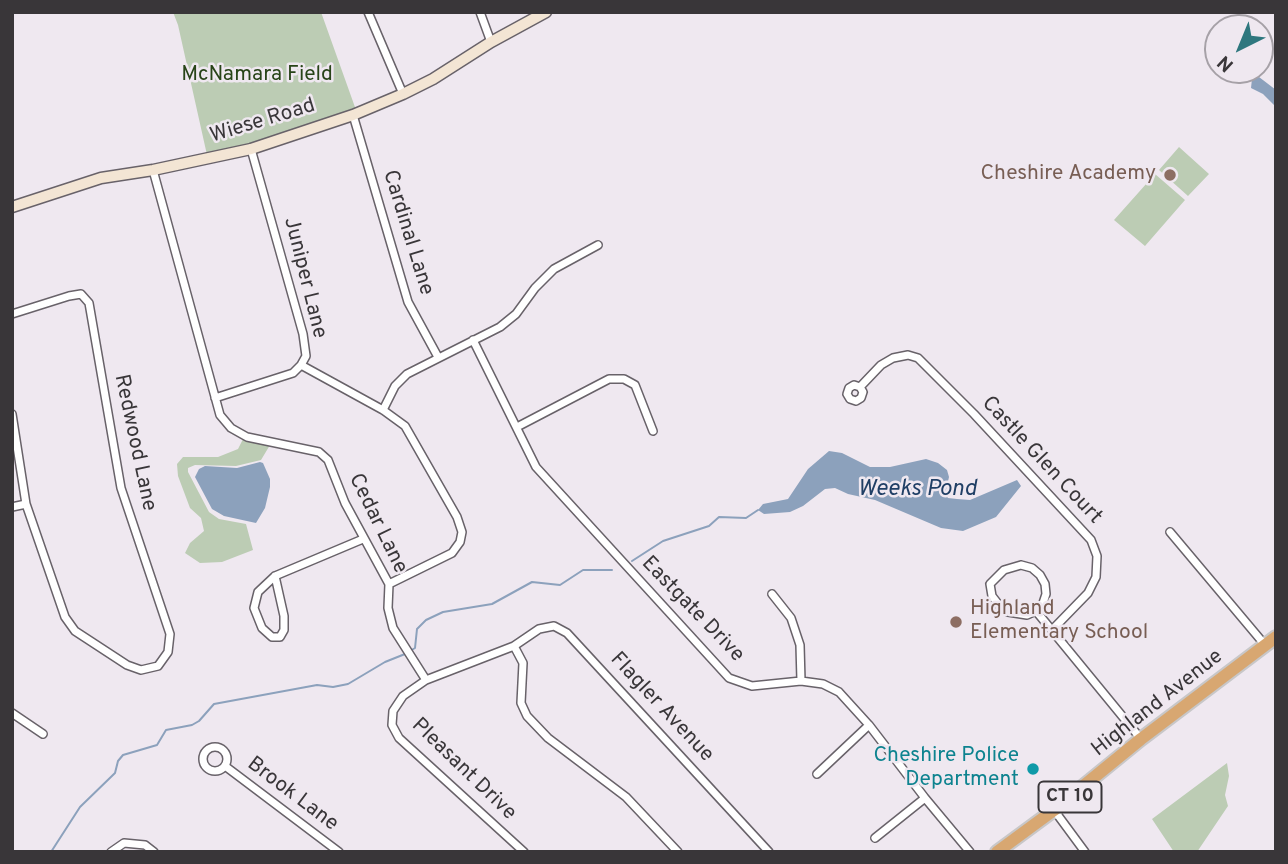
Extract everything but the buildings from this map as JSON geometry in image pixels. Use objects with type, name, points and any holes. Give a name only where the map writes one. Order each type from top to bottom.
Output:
[{"type":"highway","name":"Highland Avenue","points":[[997,852],[1054,810],[1140,739],[1271,641]]},
{"type":"street","points":[[368,12],[402,94]]},
{"type":"street","points":[[480,12],[491,42]]},
{"type":"street","name":"Wiese Road","points":[[12,207],[101,178],[251,149],[353,115],[433,79],[491,42],[546,12]]},
{"type":"street","name":"Cardinal Lane","points":[[353,115],[408,302],[438,357]]},
{"type":"street","name":"Juniper Lane","points":[[215,398],[293,373],[306,356],[303,334],[251,149]]},
{"type":"street","name":"Cedar Lane","points":[[153,170],[220,415],[231,428],[247,437],[319,452],[328,460],[345,503],[389,584],[388,608],[393,628],[426,680]]},
{"type":"street","points":[[383,410],[395,386],[407,374],[500,327],[516,314],[535,288],[554,269],[598,245]]},
{"type":"street","name":"Redwood Lane","points":[[12,314],[69,296],[81,295],[89,303],[121,488],[170,634],[168,652],[158,666],[141,670],[127,665],[75,631],[65,617],[26,504]]},
{"type":"street","name":"Eastgate Drive","points":[[473,340],[536,467],[729,678],[752,686],[801,681],[823,684],[839,692],[869,725],[970,852]]},
{"type":"street","name":"Castle Glen Court","points":[[860,387],[881,365],[893,358],[908,355],[918,358],[1091,540],[1097,556],[1096,577],[1088,593],[1052,630]]},
{"type":"street","points":[[301,365],[383,410],[405,426],[457,517],[462,532],[460,542],[452,553],[389,584]]},
{"type":"street","points":[[517,427],[609,379],[624,379],[635,385],[653,431]]},
{"type":"street","points":[[12,414],[26,504],[12,507]]},
{"type":"street","points":[[1170,532],[1271,641]]},
{"type":"street","points":[[275,576],[284,616],[284,630],[280,637],[272,637],[262,628],[254,608],[258,592],[275,576],[363,539]]},
{"type":"street","points":[[1013,566],[1032,568],[1045,584],[1046,594],[1036,611],[1027,615],[1008,612],[992,596],[990,584],[999,573],[1013,566]]},
{"type":"street","points":[[772,594],[791,618],[800,645],[801,681]]},
{"type":"street","points":[[1036,611],[1140,739]]},
{"type":"street","name":"Flagler Avenue","points":[[514,646],[539,629],[554,626],[567,633],[769,852]]},
{"type":"street","points":[[426,680],[514,646],[523,663],[521,703],[527,716],[548,738],[626,797],[678,852]]},
{"type":"street","name":"Pleasant Drive","points":[[426,680],[403,696],[393,710],[393,725],[399,738],[524,852]]},
{"type":"street","points":[[12,713],[43,734]]},
{"type":"street","points":[[817,774],[869,725]]},
{"type":"street","name":"Brook Lane","points":[[225,766],[339,852]]},
{"type":"street","points":[[875,838],[925,798]]},
{"type":"street","points":[[1054,810],[1086,852]]},
{"type":"street","points":[[111,852],[124,843],[145,845],[154,852]]},
{"type":"green space","name":"McNamara Field","points":[[173,12],[321,12],[356,110],[248,147],[207,155]]},
{"type":"green space","points":[[1179,147],[1209,174],[1188,196],[1159,170]]},
{"type":"green space","points":[[1155,174],[1185,200],[1145,246],[1114,220]]},
{"type":"green space","points":[[243,439],[270,445],[261,460],[236,466],[195,465],[188,468],[188,472],[209,512],[219,519],[246,524],[253,550],[222,562],[200,563],[185,553],[190,543],[204,531],[201,518],[190,508],[178,476],[177,464],[183,457],[218,457],[238,449]]},
{"type":"green space","points":[[1227,763],[1229,776],[1225,795],[1228,806],[1197,852],[1174,852],[1152,819]]},
{"type":"water","points":[[1251,84],[1268,84],[1276,90],[1276,107],[1263,94],[1251,88]]},
{"type":"water","name":"Weeks Pond","points":[[829,451],[842,453],[870,467],[890,467],[926,459],[938,463],[947,470],[949,477],[945,494],[948,498],[970,500],[1017,480],[1021,486],[996,517],[963,531],[941,528],[875,500],[835,488],[825,489],[803,506],[790,512],[764,514],[758,510],[763,504],[788,499],[808,469]]},
{"type":"water","points":[[260,462],[270,479],[270,487],[265,508],[256,523],[224,516],[212,509],[195,477],[199,469],[205,466],[237,468]]},
{"type":"waterway","points":[[632,561],[663,541],[709,526],[719,517],[746,518],[758,510]]},
{"type":"waterway","points":[[410,651],[415,648],[417,629],[426,620],[443,612],[492,604],[532,582],[560,585],[583,570],[612,570]]},
{"type":"waterway","points":[[51,852],[80,807],[115,773],[118,761],[123,755],[157,745],[166,730],[192,725],[214,704],[317,685],[333,687],[348,684],[385,662],[405,654]]},
{"type":"place","name":"Cheshire Academy","points":[[1170,175]]},
{"type":"place","name":"Highland Elementary School","points":[[956,622]]},
{"type":"place","name":"Cheshire Police Department","points":[[1033,769]]}]
